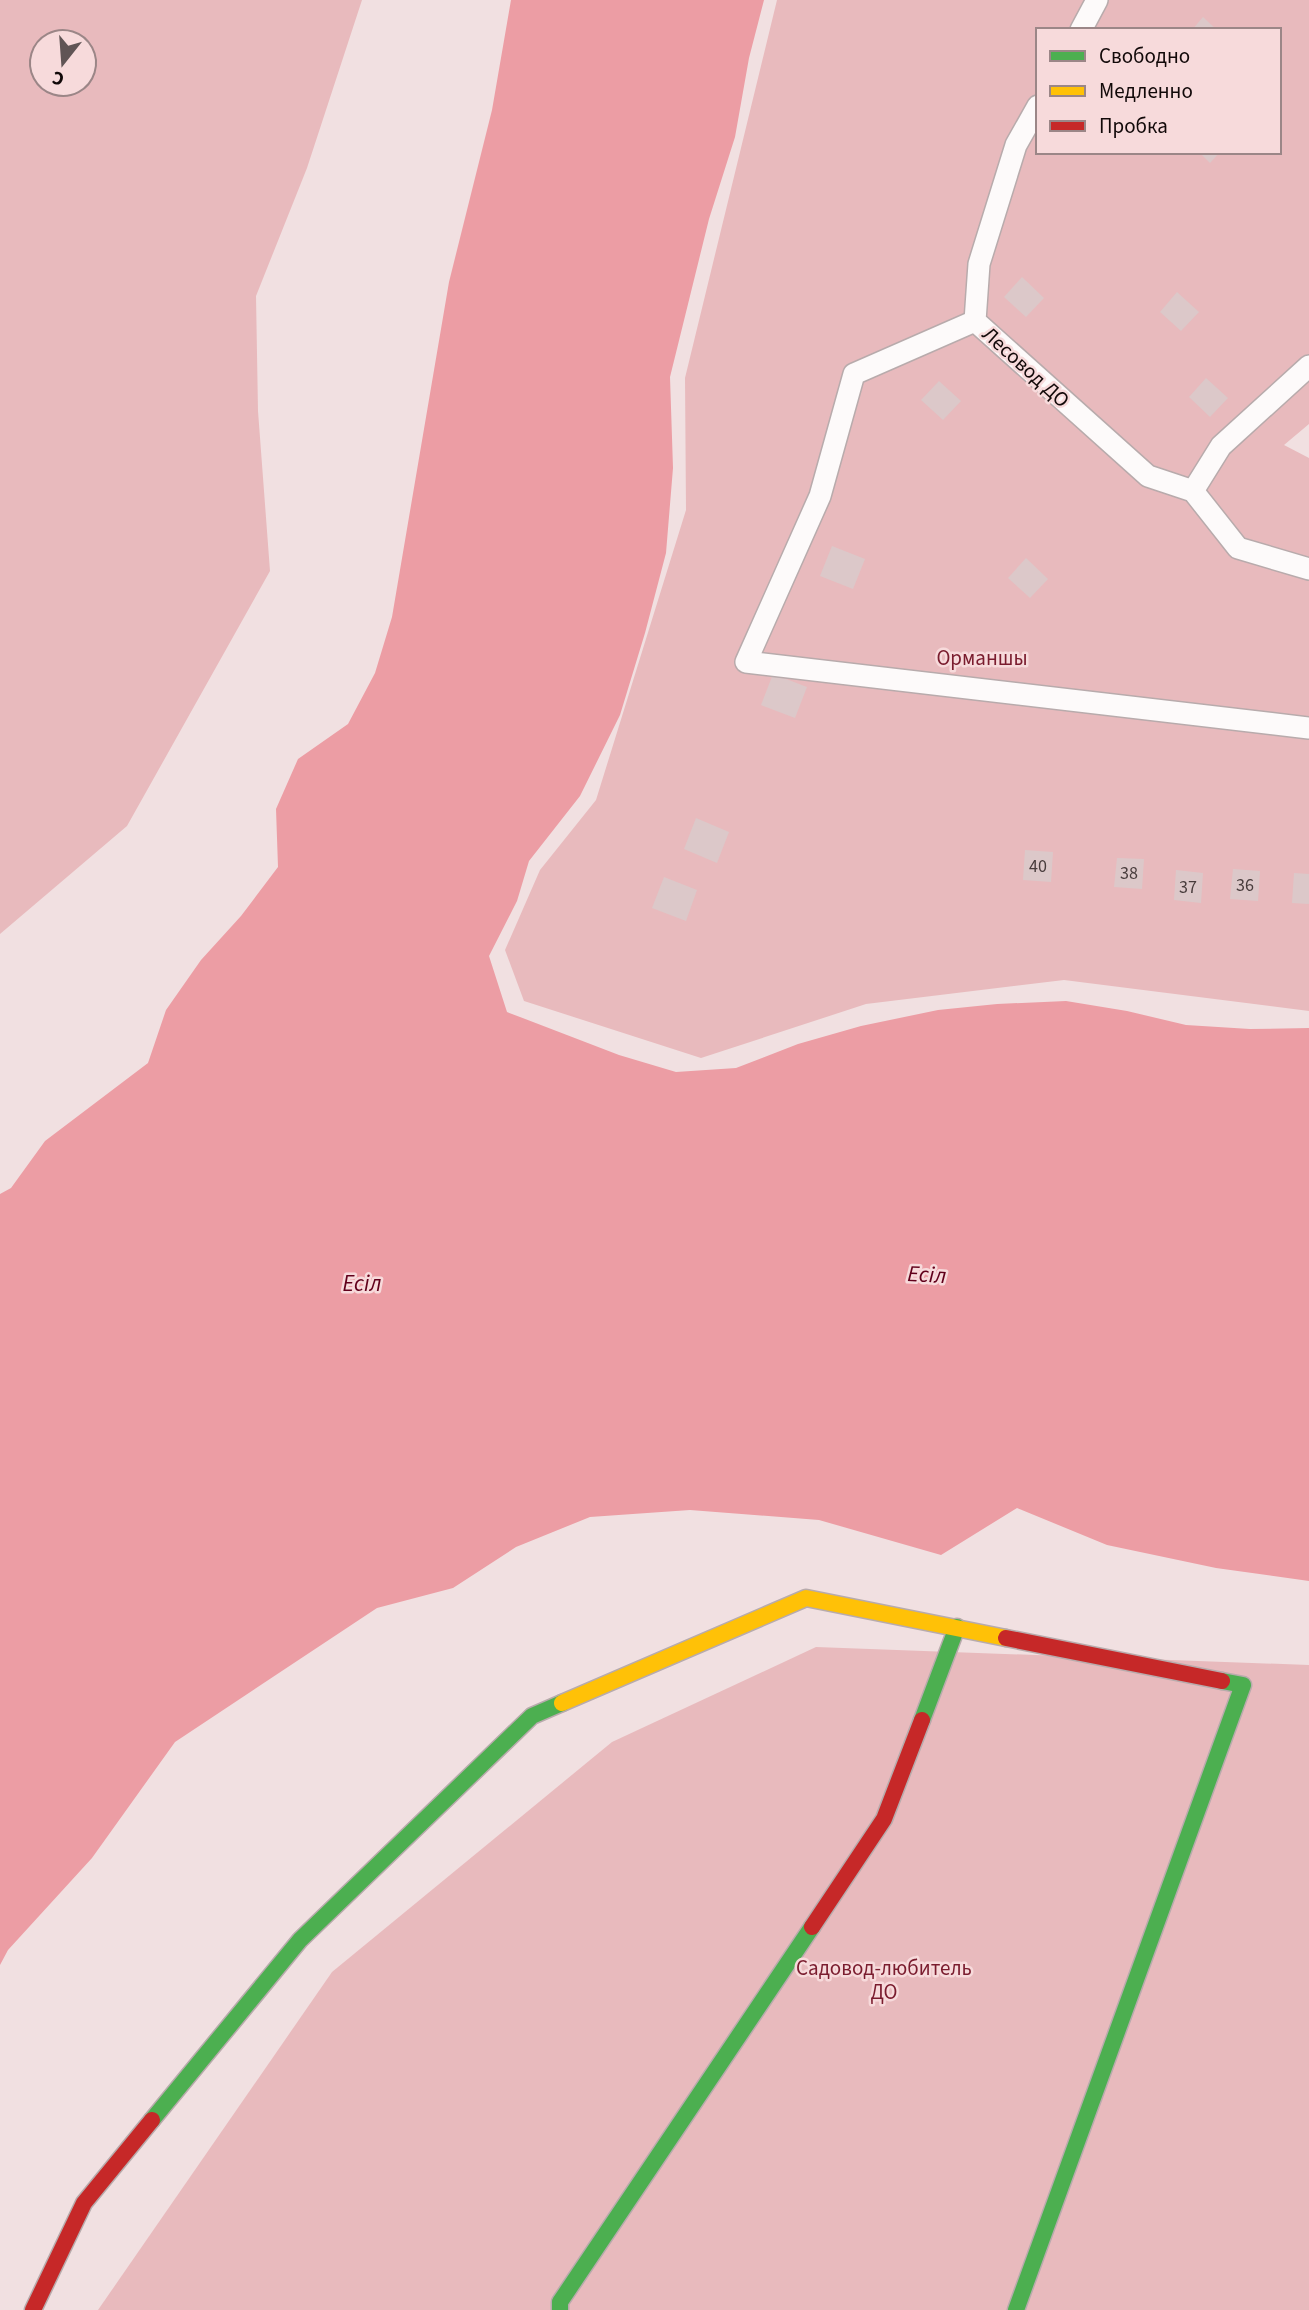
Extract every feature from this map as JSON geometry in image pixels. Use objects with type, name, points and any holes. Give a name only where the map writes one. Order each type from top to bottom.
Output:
[{"type":"street","points":[[33,2310],[84,2203],[300,1940],[532,1716],[806,1598],[1244,1685],[1016,2310]]},
{"type":"street","points":[[560,2310],[560,2302],[884,1819],[957,1628]]},
{"type":"lane","points":[[1082,28],[1097,0]]},
{"type":"lane","name":"Лесовод ДО","points":[[1036,110],[1016,145],[979,264],[975,321],[1148,476],[1193,491]]},
{"type":"lane","points":[[975,321],[854,374],[820,496],[746,662],[1309,728]]},
{"type":"lane","points":[[1309,366],[1221,446],[1193,491],[1238,548],[1309,569]]},
{"type":"green space","points":[[0,0],[362,0],[307,168],[256,296],[258,411],[270,571],[127,826],[0,934]]},
{"type":"green space","name":"Орманшы","points":[[777,0],[1309,0],[1309,424],[1284,445],[1309,458],[1309,1011],[1064,980],[866,1004],[701,1058],[524,1001],[505,950],[540,870],[596,800],[686,510],[685,378]]},
{"type":"green space","name":"Садовод-любитель ДО","points":[[816,1647],[1309,1665],[1309,2310],[98,2310],[332,1972],[612,1742]]},
{"type":"water","name":"Есіл","points":[[511,0],[764,0],[749,58],[735,137],[709,219],[670,377],[673,468],[666,553],[620,715],[580,796],[529,861],[517,901],[489,956],[507,1012],[619,1055],[676,1072],[736,1068],[798,1044],[861,1026],[938,1010],[997,1004],[1066,1001],[1127,1011],[1186,1025],[1250,1029],[1309,1028],[1309,1581],[1216,1568],[1107,1545],[1017,1508],[941,1555],[819,1520],[690,1510],[590,1517],[516,1547],[453,1588],[377,1608],[175,1742],[92,1858],[8,1950],[0,1965],[0,1194],[11,1188],[45,1141],[148,1063],[166,1010],[201,960],[241,916],[278,867],[276,809],[298,759],[348,724],[375,673],[392,617],[449,282],[492,110]]},
{"type":"building","points":[[1203,17],[1215,28],[1194,28]]},
{"type":"building","points":[[1201,154],[1218,154],[1210,163]]},
{"type":"building","points":[[1022,277],[1044,298],[1026,317],[1004,297]]},
{"type":"building","points":[[1177,292],[1199,312],[1181,331],[1160,312]]},
{"type":"building","points":[[1206,378],[1228,398],[1210,417],[1189,397]]},
{"type":"building","points":[[939,381],[961,401],[943,420],[921,400]]},
{"type":"building","points":[[832,546],[865,559],[853,589],[820,576]]},
{"type":"building","points":[[1026,558],[1048,579],[1030,598],[1008,578]]},
{"type":"building","points":[[773,674],[807,687],[795,718],[761,705]]},
{"type":"building","points":[[696,818],[729,832],[717,863],[684,849]]},
{"type":"building","points":[[1025,850],[1053,852],[1051,882],[1023,880]]},
{"type":"building","points":[[1117,858],[1144,859],[1142,889],[1114,887]]},
{"type":"building","points":[[1233,869],[1260,871],[1258,901],[1230,899]]},
{"type":"building","points":[[1176,870],[1203,873],[1201,903],[1174,900]]},
{"type":"building","points":[[1294,873],[1309,874],[1309,904],[1292,903]]},
{"type":"building","points":[[664,877],[697,890],[686,921],[652,908]]},
{"type":"traffic: fast","points":[[922,1720],[957,1627]]},
{"type":"traffic: fast","points":[[1016,2310],[1243,1685],[1222,1681]]},
{"type":"traffic: fast","points":[[152,2120],[300,1940],[532,1716],[562,1703]]},
{"type":"traffic: fast","points":[[560,2310],[560,2302],[812,1927]]},
{"type":"traffic: slow","points":[[562,1703],[806,1598],[1006,1638]]},
{"type":"traffic: jam","points":[[1006,1638],[1222,1681]]},
{"type":"traffic: jam","points":[[812,1927],[884,1819],[922,1720]]},
{"type":"traffic: jam","points":[[33,2310],[84,2203],[152,2120]]}]
